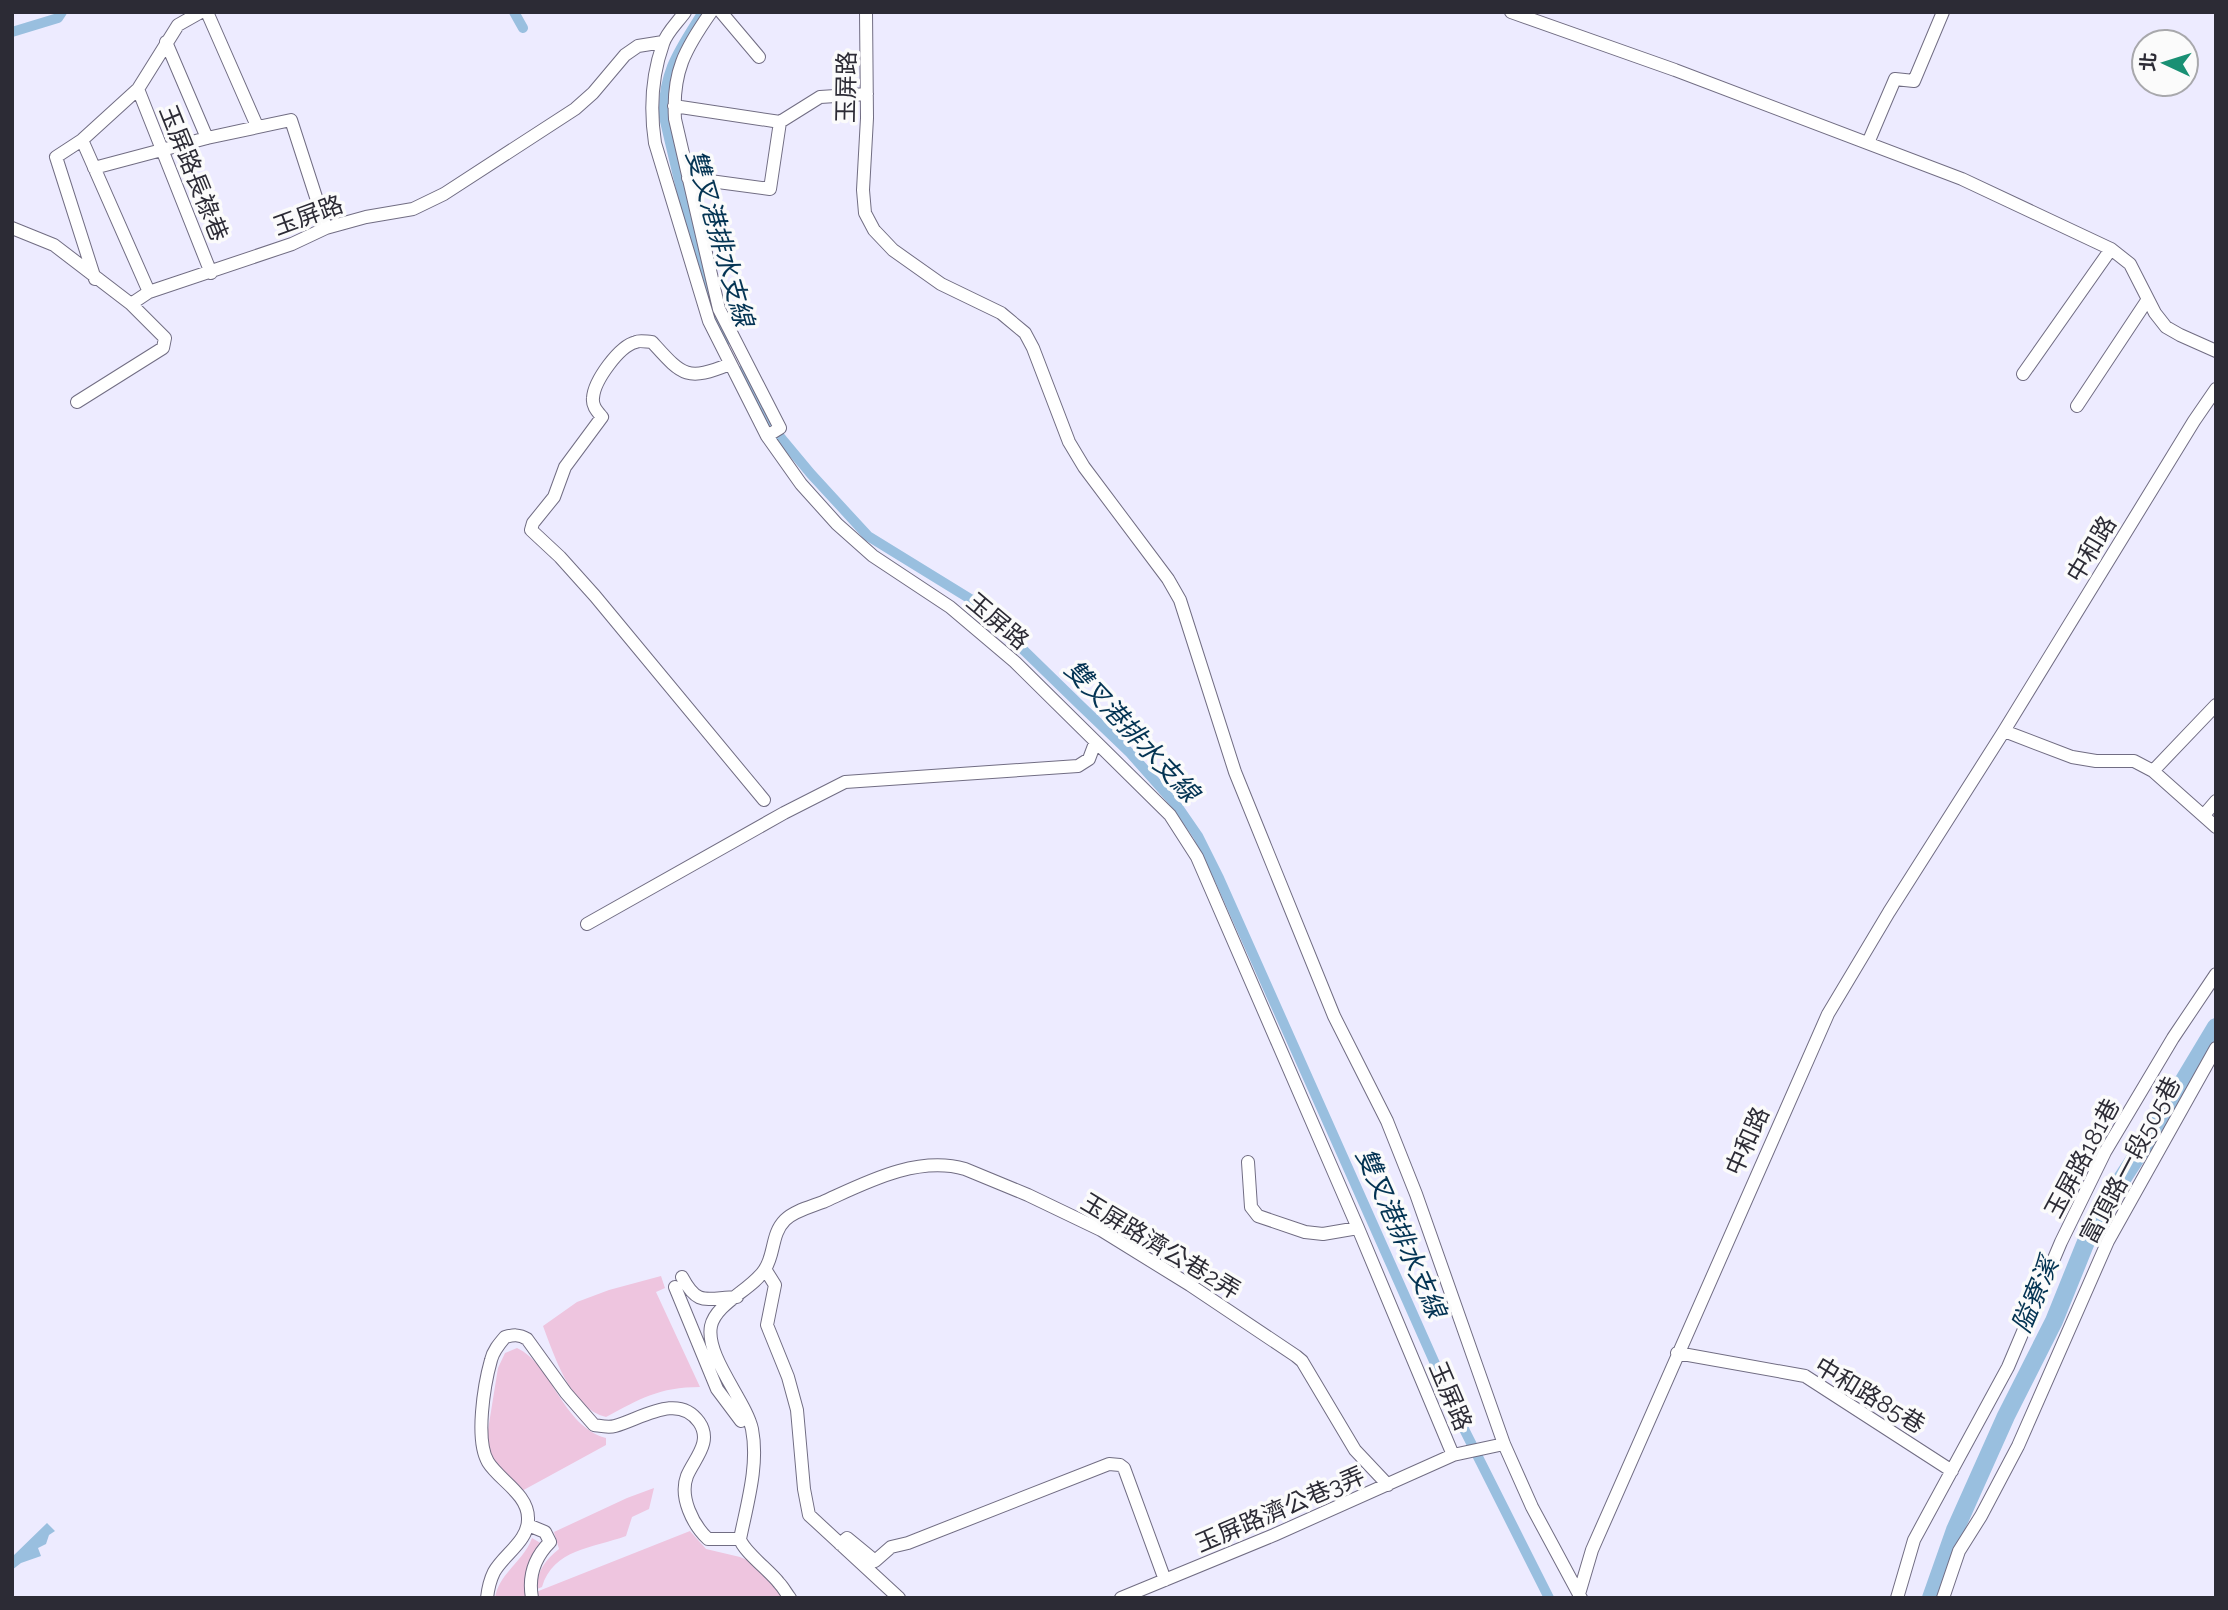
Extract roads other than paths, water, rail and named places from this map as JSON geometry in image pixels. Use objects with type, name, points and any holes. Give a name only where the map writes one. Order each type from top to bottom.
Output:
[{"type":"street","points":[[95,279],[56,156],[82,140],[138,89],[178,24],[201,12]]},
{"type":"street","points":[[207,12],[257,126]]},
{"type":"street","name":"玉屏路","points":[[685,12],[663,42],[653,89],[651,117],[655,142],[709,321],[767,436],[801,484],[837,524],[873,556],[950,607],[1016,663],[1170,815],[1197,857],[1453,1455],[1504,1444]]},
{"type":"street","points":[[711,12],[693,38],[680,65],[673,92],[675,119],[719,309],[780,428],[767,436]]},
{"type":"street","points":[[721,12],[759,57]]},
{"type":"street","name":"玉屏路","points":[[866,12],[867,94],[863,190],[865,213],[874,230],[893,250],[941,284],[1001,313],[1025,332],[1069,442],[1084,467],[1168,579],[1180,600],[1235,772],[1334,1016],[1387,1121],[1416,1194],[1504,1444],[1532,1507],[1580,1596]]},
{"type":"street","points":[[1511,12],[1675,70],[1962,178],[2111,249],[2130,264],[2155,313],[2166,327],[2216,351]]},
{"type":"street","points":[[1868,143],[1895,79],[1914,80],[1943,12]]},
{"type":"street","points":[[166,42],[207,138]]},
{"type":"street","name":"玉屏路","points":[[131,304],[149,292],[292,244],[326,228],[366,217],[413,209],[444,194],[575,109],[593,93],[625,55],[638,46],[663,42]]},
{"type":"street","name":"玉屏路長祿巷","points":[[138,89],[211,273]]},
{"type":"street","points":[[674,106],[780,122],[820,97],[867,94]]},
{"type":"street","points":[[94,168],[161,149],[291,120],[326,228]]},
{"type":"street","points":[[688,178],[770,188],[780,122]]},
{"type":"street","points":[[82,140],[149,292]]},
{"type":"street","points":[[12,228],[54,245],[131,304],[165,338],[163,348],[77,402]]},
{"type":"street","points":[[2023,374],[2111,249]]},
{"type":"street","points":[[2077,406],[2148,299]]},
{"type":"street","points":[[730,364],[702,374],[686,373],[672,365],[652,342],[637,341],[623,348],[610,363],[592,396],[593,407],[602,417],[565,467],[554,497],[533,523],[531,530],[595,596],[764,800]]},
{"type":"street","name":"中和路","points":[[1580,1596],[1591,1550],[1828,1014],[2216,389]]},
{"type":"street","points":[[2153,771],[2216,705]]},
{"type":"street","points":[[2004,731],[2072,757],[2096,761],[2134,761],[2153,771],[2216,827]]},
{"type":"street","points":[[587,924],[784,813],[845,782],[1078,766],[1089,759],[1095,743]]},
{"type":"street","points":[[2204,815],[2216,801]]},
{"type":"street","name":"玉屏路181巷","points":[[1897,1598],[1914,1540],[2008,1367],[2061,1242],[2105,1152],[2173,1038],[2216,974]]},
{"type":"street","name":"富頂路一段505巷","points":[[1943,1598],[1959,1551],[2018,1446],[2108,1241],[2216,1048]]},
{"type":"street","points":[[1248,1161],[1251,1207],[1258,1216],[1305,1232],[1323,1234],[1358,1228]]},
{"type":"street","name":"玉屏路濟公巷2弄","points":[[740,1539],[754,1459],[751,1425],[720,1366],[711,1337],[710,1328],[717,1313],[765,1269],[777,1231],[791,1216],[881,1177],[928,1166],[965,1169],[1101,1230],[1296,1356],[1310,1374],[1355,1450],[1388,1485]]},
{"type":"street","points":[[765,1269],[775,1285],[767,1325],[788,1377],[797,1410],[809,1515],[899,1598]]},
{"type":"street","points":[[737,1297],[699,1298],[679,1282],[717,1389],[736,1412],[747,1432],[754,1459]]},
{"type":"street","points":[[487,1598],[495,1570],[514,1548],[528,1525],[524,1502],[495,1472],[485,1456],[480,1430],[491,1359],[500,1342],[512,1335],[527,1339],[566,1393],[594,1425],[613,1426],[664,1408],[676,1408],[691,1414],[700,1423],[704,1435],[703,1446],[687,1476],[685,1492],[693,1522],[708,1539],[740,1539],[741,1546],[752,1554],[790,1598]]},
{"type":"street","name":"中和路85巷","points":[[1677,1353],[1805,1376],[1952,1471]]},
{"type":"street","name":"玉屏路濟公巷3弄","points":[[1121,1598],[1453,1455]]},
{"type":"street","points":[[840,1544],[847,1538],[875,1562],[891,1547],[908,1543],[1109,1464],[1116,1464],[1124,1468],[1165,1580]]},
{"type":"street","points":[[528,1525],[545,1532],[550,1542],[544,1548],[530,1579],[532,1598]]},
{"type":"water","points":[[47,1523],[55,1531],[49,1535],[46,1544],[38,1548],[41,1556],[21,1563],[12,1570],[12,1557]]},
{"type":"waterway","points":[[12,32],[58,18],[62,12]]},
{"type":"waterway","points":[[514,12],[523,28]]},
{"type":"waterway","name":"雙叉港排水支線","points":[[703,12],[669,74],[664,117],[698,261],[725,341]]},
{"type":"waterway","name":"雙叉港排水支線","points":[[740,371],[771,426],[868,536],[972,600],[1130,753],[1178,807],[1198,836],[1465,1431],[1549,1598]]},
{"type":"waterway","name":"隘寮溪","points":[[1931,1598],[1955,1530],[2006,1416],[2054,1321],[2094,1222],[2216,1027]]}]
